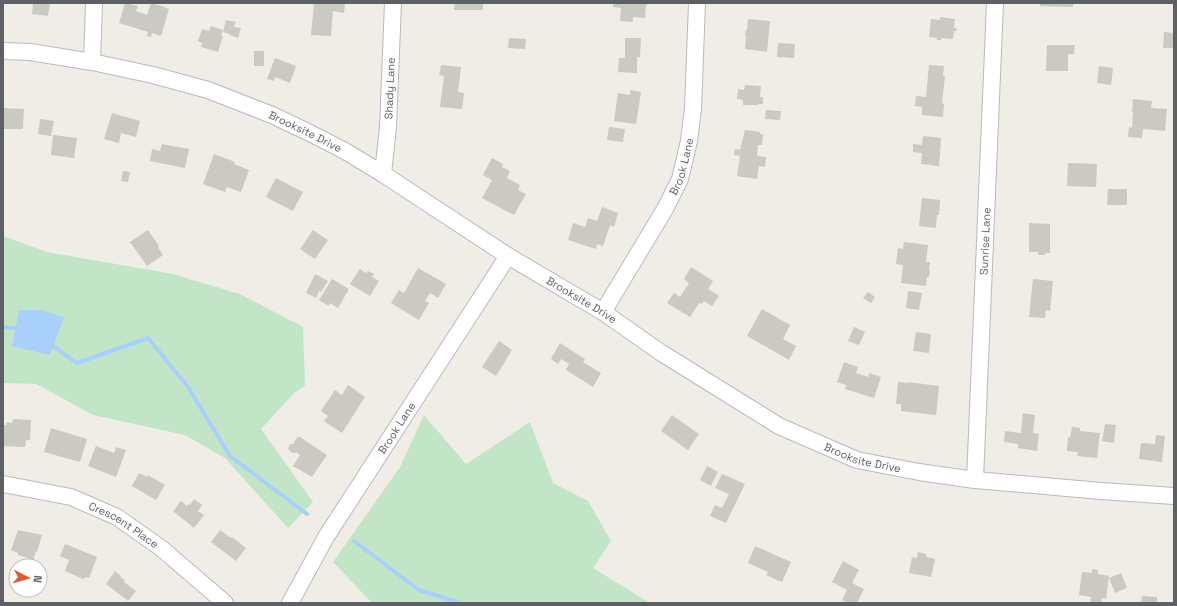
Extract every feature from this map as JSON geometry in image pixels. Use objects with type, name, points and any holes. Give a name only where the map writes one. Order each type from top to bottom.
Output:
[{"type":"street","points":[[92,62],[94,3]]},
{"type":"street","name":"Shady Lane","points":[[383,174],[388,127],[393,3]]},
{"type":"street","name":"Brook Lane","points":[[603,312],[666,209],[680,179],[689,141],[693,109],[697,3]]},
{"type":"street","name":"Sunrise Lane","points":[[975,480],[995,3]]},
{"type":"street","name":"Brooksite Drive","points":[[3,51],[30,52],[92,62],[153,75],[208,90],[272,115],[310,133],[345,151],[383,174],[508,256],[603,312],[660,352],[780,426],[857,460],[919,472],[975,480],[1174,496]]},
{"type":"street","name":"Brook Lane","points":[[290,603],[326,537],[508,256]]},
{"type":"street","name":"Crescent Place","points":[[3,484],[71,497],[117,516],[161,548],[225,603]]},
{"type":"green space","points":[[3,236],[47,252],[173,274],[240,294],[303,327],[305,386],[294,393],[261,429],[313,502],[288,528],[225,458],[185,435],[93,415],[36,384],[3,383]]},
{"type":"green space","points":[[424,415],[466,464],[530,422],[553,483],[588,501],[611,541],[593,568],[650,603],[372,603],[333,562],[400,467]]},
{"type":"water","points":[[19,310],[41,310],[64,317],[50,355],[12,346]]},
{"type":"building","points":[[33,3],[50,3],[48,16],[32,14]]},
{"type":"building","points":[[125,3],[138,6],[136,11],[147,15],[151,3],[169,9],[161,36],[152,33],[151,37],[147,36],[148,32],[119,23]]},
{"type":"building","points":[[314,3],[345,3],[344,13],[333,11],[331,36],[311,35]]},
{"type":"building","points":[[455,3],[483,3],[483,10],[454,10]]},
{"type":"building","points":[[613,3],[648,3],[648,5],[646,4],[645,18],[633,17],[633,22],[620,21],[621,8],[613,7]]},
{"type":"building","points":[[1040,3],[1073,3],[1073,7],[1040,6]]},
{"type":"building","points":[[940,17],[955,19],[954,28],[957,28],[956,31],[954,31],[953,39],[942,38],[941,40],[937,40],[937,38],[929,37],[931,19],[940,20]]},
{"type":"building","points":[[748,19],[770,21],[767,52],[745,49],[745,36]]},
{"type":"building","points":[[226,20],[236,22],[234,27],[241,28],[238,38],[223,32]]},
{"type":"building","points":[[211,26],[223,30],[221,35],[223,36],[218,52],[201,47],[202,43],[198,41],[202,29],[209,31]]},
{"type":"building","points":[[1164,32],[1174,33],[1174,48],[1163,48]]},
{"type":"building","points":[[509,38],[526,39],[525,49],[508,48]]},
{"type":"building","points":[[625,38],[641,38],[640,57],[637,57],[637,73],[618,72],[619,58],[625,58]]},
{"type":"building","points":[[778,43],[795,44],[794,58],[777,57]]},
{"type":"building","points":[[1047,45],[1075,45],[1074,54],[1068,54],[1068,71],[1046,71]]},
{"type":"building","points":[[254,51],[264,51],[264,66],[254,66]]},
{"type":"building","points":[[275,58],[296,66],[290,83],[275,77],[274,81],[267,79]]},
{"type":"building","points":[[441,65],[461,67],[458,92],[464,93],[462,109],[440,107],[444,76],[439,75]]},
{"type":"building","points":[[929,65],[944,66],[943,76],[945,76],[942,103],[944,104],[943,117],[922,115],[922,107],[915,106],[916,96],[926,97]]},
{"type":"building","points":[[1099,66],[1113,68],[1111,85],[1097,83]]},
{"type":"building","points":[[745,85],[761,86],[760,97],[763,97],[763,104],[743,105],[743,100],[737,99],[738,89],[744,90]]},
{"type":"building","points":[[630,90],[641,92],[636,124],[614,121],[618,93],[630,95]]},
{"type":"building","points":[[1133,99],[1152,101],[1151,108],[1167,109],[1165,131],[1143,129],[1142,138],[1128,137],[1129,127],[1132,128]]},
{"type":"building","points":[[3,108],[24,109],[23,129],[3,129]]},
{"type":"building","points":[[766,110],[781,111],[780,120],[765,119]]},
{"type":"building","points":[[112,113],[140,121],[136,137],[121,133],[119,143],[104,139]]},
{"type":"building","points":[[40,119],[54,121],[51,136],[38,134]]},
{"type":"building","points":[[609,127],[625,129],[623,142],[607,140]]},
{"type":"building","points":[[745,130],[760,132],[760,134],[763,134],[762,145],[758,145],[757,156],[766,157],[765,167],[759,166],[757,179],[737,176],[740,156],[734,155],[735,149],[740,150]]},
{"type":"building","points":[[53,135],[77,138],[74,158],[51,155]]},
{"type":"building","points":[[923,136],[941,138],[939,166],[921,164],[922,153],[913,152],[913,144],[922,145]]},
{"type":"building","points":[[162,144],[189,149],[185,168],[150,161],[152,149],[160,151]]},
{"type":"building","points":[[214,154],[235,162],[234,164],[249,170],[241,192],[227,187],[225,192],[203,184]]},
{"type":"building","points":[[492,158],[503,164],[502,167],[510,171],[507,178],[520,185],[518,190],[526,194],[514,215],[482,198],[492,180],[483,175]]},
{"type":"building","points":[[1068,163],[1097,164],[1096,187],[1067,186]]},
{"type":"building","points":[[123,171],[130,172],[128,182],[121,181]]},
{"type":"building","points":[[276,178],[303,192],[293,211],[266,197]]},
{"type":"building","points":[[1108,189],[1127,189],[1127,205],[1107,205]]},
{"type":"building","points":[[922,198],[940,200],[936,228],[919,226]]},
{"type":"building","points":[[602,207],[618,213],[614,227],[610,225],[603,246],[597,244],[596,249],[568,240],[573,223],[585,227],[588,218],[597,221]]},
{"type":"building","points":[[1029,223],[1050,224],[1050,253],[1038,255],[1038,252],[1029,252]]},
{"type":"building","points":[[148,230],[159,246],[158,247],[163,255],[147,266],[130,242]]},
{"type":"building","points":[[313,230],[328,240],[315,259],[300,249]]},
{"type":"building","points":[[904,242],[928,245],[926,262],[930,262],[930,271],[929,277],[927,277],[926,286],[901,283],[903,265],[896,264],[898,248],[903,249]]},
{"type":"building","points":[[691,267],[713,281],[708,289],[719,296],[712,306],[704,301],[702,304],[699,303],[690,317],[667,303],[674,293],[680,297],[689,283],[684,279]]},
{"type":"building","points":[[418,268],[446,284],[438,298],[430,293],[425,301],[429,303],[419,320],[391,303],[399,290],[404,293]]},
{"type":"building","points":[[360,269],[366,273],[368,271],[374,274],[372,277],[379,281],[370,296],[350,284]]},
{"type":"building","points":[[315,274],[328,281],[321,292],[319,291],[316,298],[306,293]]},
{"type":"building","points":[[332,279],[349,289],[338,308],[330,303],[329,306],[319,300]]},
{"type":"building","points":[[1033,279],[1053,281],[1050,311],[1046,310],[1045,318],[1029,317]]},
{"type":"building","points":[[908,291],[922,293],[919,310],[906,308]]},
{"type":"building","points":[[868,292],[875,297],[871,303],[863,298]]},
{"type":"building","points":[[762,309],[790,325],[783,339],[796,346],[789,360],[747,336]]},
{"type":"building","points":[[854,327],[865,332],[859,345],[848,341]]},
{"type":"building","points":[[916,332],[931,334],[929,353],[913,351]]},
{"type":"building","points":[[499,341],[512,350],[496,376],[482,367]]},
{"type":"building","points":[[560,343],[585,359],[583,362],[601,373],[593,387],[566,370],[569,364],[561,359],[558,364],[551,359]]},
{"type":"building","points":[[844,362],[858,367],[856,373],[868,377],[869,373],[881,377],[874,398],[845,389],[846,385],[837,382]]},
{"type":"building","points":[[898,382],[939,386],[936,415],[901,411],[901,404],[896,404]]},
{"type":"building","points":[[348,385],[365,397],[342,433],[324,421],[328,416],[321,411],[335,390],[342,395]]},
{"type":"building","points":[[1023,413],[1035,415],[1033,433],[1039,434],[1037,451],[1018,448],[1018,444],[1004,442],[1005,431],[1021,433]]},
{"type":"building","points":[[672,415],[699,434],[688,450],[661,431]]},
{"type":"building","points":[[13,419],[31,420],[30,440],[26,440],[25,447],[3,446],[3,425],[6,425],[7,422],[12,423]]},
{"type":"building","points":[[1105,424],[1116,425],[1114,443],[1102,441]]},
{"type":"building","points":[[1072,427],[1080,428],[1080,431],[1100,433],[1097,458],[1077,456],[1078,452],[1067,451],[1068,437],[1070,438]]},
{"type":"building","points":[[51,428],[87,439],[80,462],[44,452]]},
{"type":"building","points":[[1156,435],[1165,436],[1162,462],[1139,459],[1141,443],[1155,444]]},
{"type":"building","points":[[298,437],[327,455],[312,477],[293,466],[300,455],[296,452],[292,453],[288,449],[290,444],[293,444]]},
{"type":"building","points":[[96,446],[114,453],[116,447],[126,450],[116,477],[88,466]]},
{"type":"building","points":[[707,466],[718,472],[711,486],[700,480]]},
{"type":"building","points":[[139,473],[147,477],[148,475],[165,485],[156,500],[132,486]]},
{"type":"building","points":[[722,474],[745,484],[726,523],[710,516],[715,505],[722,508],[729,494],[715,488]]},
{"type":"building","points":[[194,499],[202,505],[198,511],[204,515],[194,528],[173,511],[181,501],[187,506],[188,504],[190,505]]},
{"type":"building","points":[[18,530],[42,535],[34,558],[27,558],[18,555],[18,553],[11,550]]},
{"type":"building","points":[[220,530],[246,548],[236,561],[211,542]]},
{"type":"building","points":[[65,544],[97,557],[89,578],[86,577],[83,579],[65,571],[69,560],[60,556]]},
{"type":"building","points":[[755,546],[791,562],[782,582],[766,575],[768,572],[748,563]]},
{"type":"building","points":[[918,552],[926,554],[926,557],[935,559],[931,577],[909,573],[912,557],[917,558]]},
{"type":"building","points":[[843,561],[859,570],[852,583],[864,589],[857,603],[847,603],[842,600],[847,590],[832,582]]},
{"type":"building","points":[[1092,569],[1098,570],[1098,574],[1109,576],[1106,599],[1102,598],[1101,603],[1090,603],[1091,597],[1079,595],[1082,572],[1092,573]]},
{"type":"building","points":[[115,571],[125,580],[124,582],[136,591],[128,601],[106,584]]},
{"type":"building","points":[[1121,573],[1127,588],[1115,593],[1109,578]]},
{"type":"building","points":[[1142,596],[1157,597],[1157,603],[1141,603]]},
{"type":"waterway","points":[[3,327],[21,329]]},
{"type":"waterway","points":[[49,343],[77,363],[148,338],[188,387],[230,456],[307,514]]},
{"type":"waterway","points":[[354,541],[419,590],[460,603]]}]
